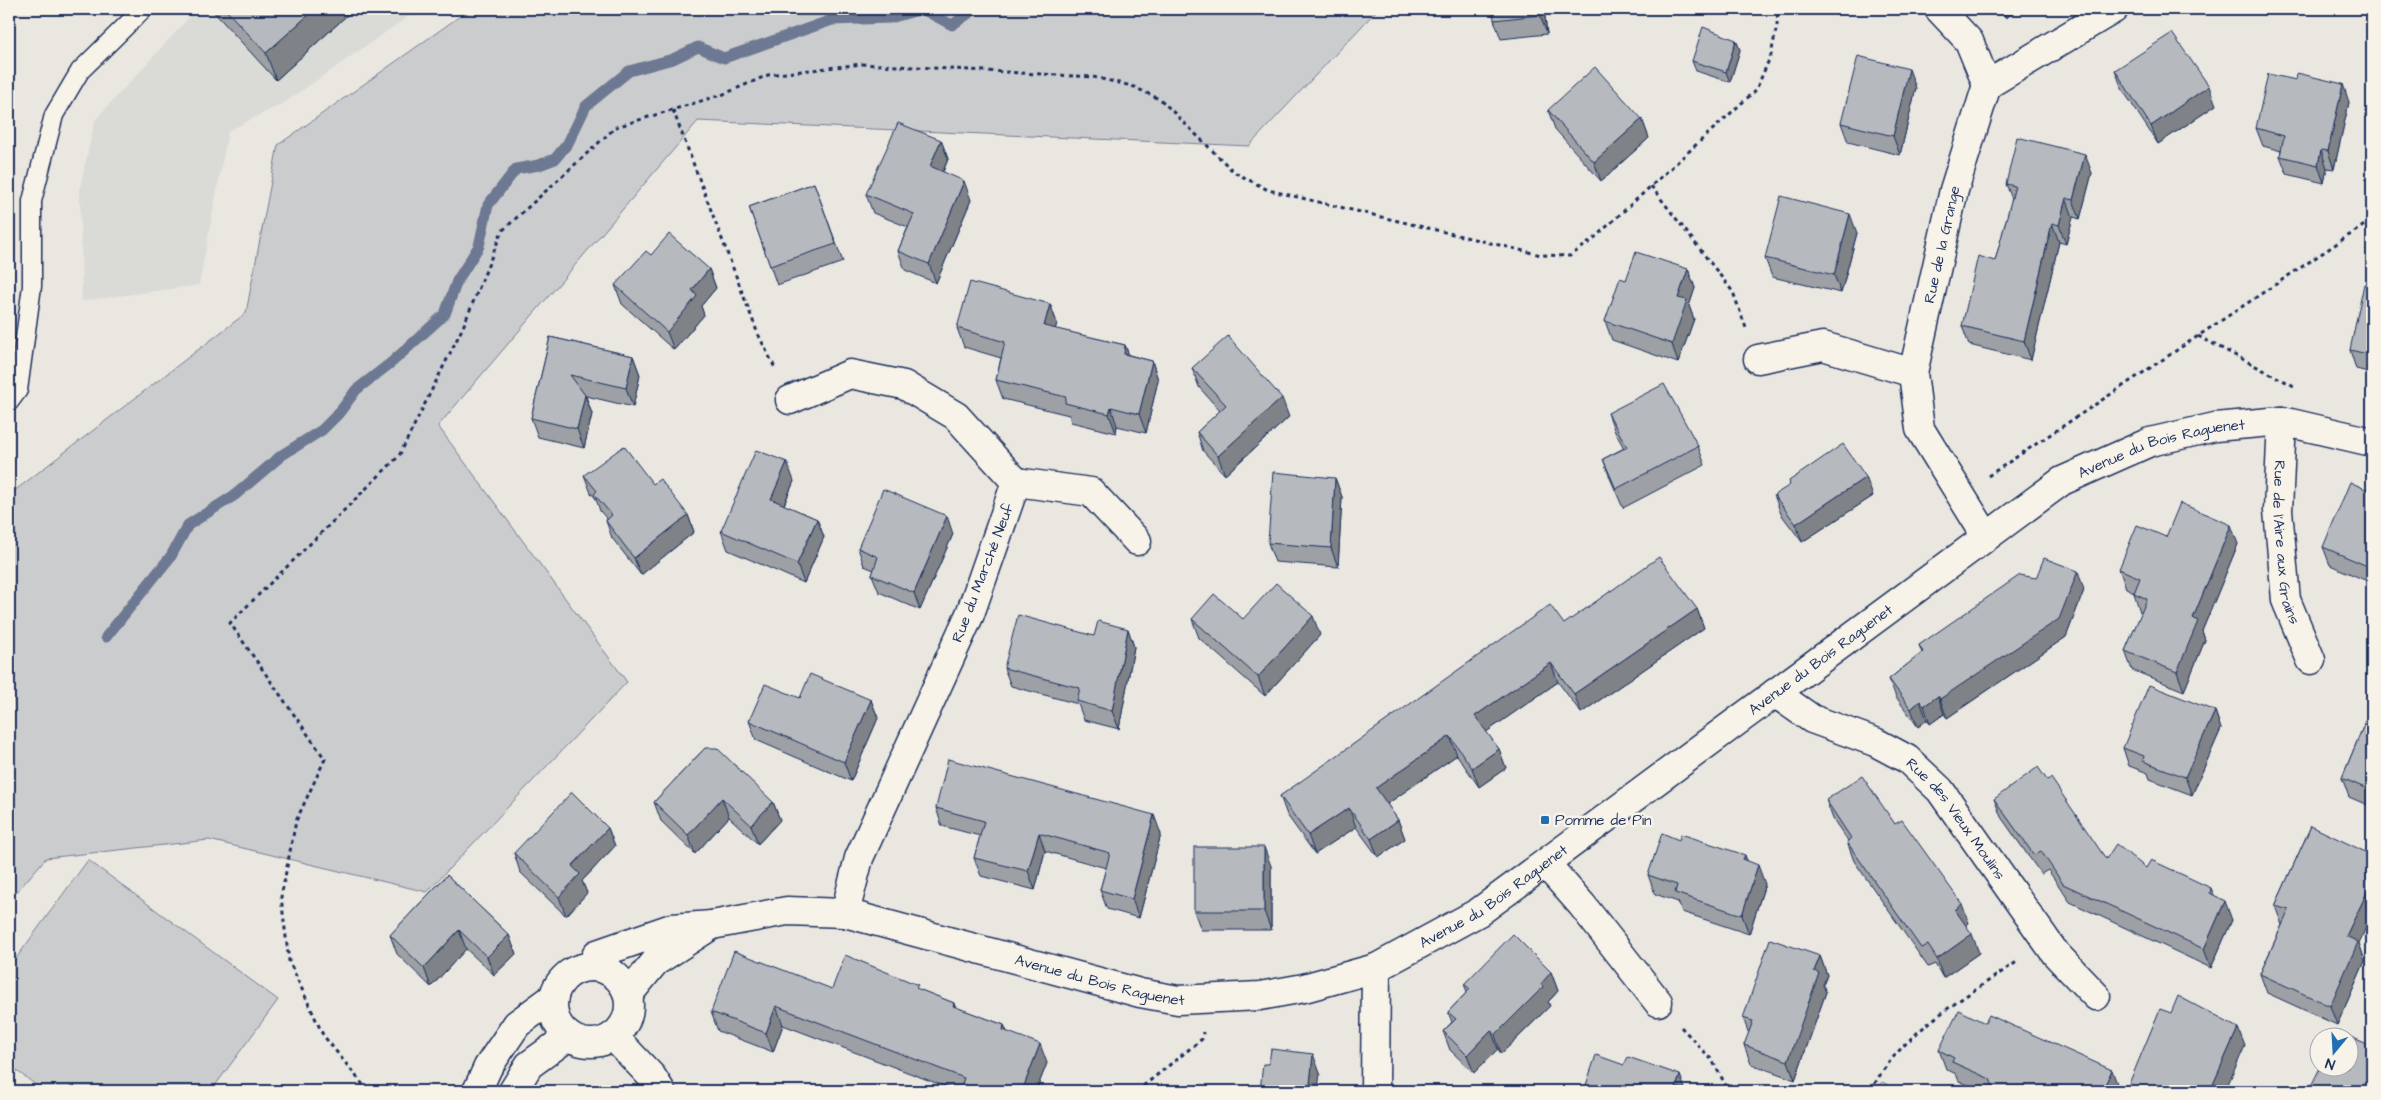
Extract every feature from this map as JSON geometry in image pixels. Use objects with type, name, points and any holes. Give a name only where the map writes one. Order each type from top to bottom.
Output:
[{"type":"street","points":[[1939,9],[1968,41],[1987,85],[2114,9]]},
{"type":"street","name":"Rue de la Grange","points":[[1986,536],[1920,430],[1913,373],[1954,190],[1987,85]]},
{"type":"street","points":[[1758,359],[1823,346],[1913,373]]},
{"type":"street","points":[[790,400],[850,374],[904,385],[956,416],[1016,482],[1091,492],[1137,541]]},
{"type":"street","name":"Avenue du Bois Raguenet","points":[[477,1091],[488,1068],[517,1024],[554,997],[559,985],[567,975],[579,969],[591,967],[597,954],[672,928],[712,926],[787,911],[845,913],[1140,993],[1178,1000],[1260,996],[1304,988],[1376,968],[1479,912],[2062,481],[2150,442],[2215,426],[2282,421],[2372,442]]},
{"type":"street","name":"Rue de l'Aire aux Grains","points":[[2282,421],[2278,510],[2286,600],[2311,660]]},
{"type":"street","name":"Rue du Marché Neuf","points":[[845,913],[859,858],[970,614],[1016,482]]},
{"type":"street","name":"Rue des Vieux Moulins","points":[[1775,693],[1812,720],[1875,742],[1907,759],[1940,790],[2055,953],[2096,996]]},
{"type":"street","points":[[1546,864],[1582,905],[1658,1002]]},
{"type":"street","name":"Avenue du Bois Raguenet","points":[[628,995],[655,962],[712,926]]},
{"type":"street","points":[[554,997],[556,1019],[569,1036],[591,1043],[613,1036],[627,1018],[628,995],[614,974],[604,969],[591,967]]},
{"type":"street","points":[[1376,968],[1376,1091]]},
{"type":"street","points":[[513,1091],[529,1066],[569,1036]]},
{"type":"street","points":[[613,1036],[652,1077],[661,1091]]},
{"type":"lane","points":[[9,402],[18,390],[32,286],[32,201],[54,115],[80,71],[143,9]]},
{"type":"path","points":[[673,110],[758,334],[790,400]]},
{"type":"path","points":[[1651,186],[1732,292],[1758,359]]},
{"type":"path","points":[[1961,494],[2372,220]]},
{"type":"path","points":[[2198,336],[2296,388]]},
{"type":"path","points":[[1870,1091],[1879,1074],[1912,1036],[2047,940]]},
{"type":"path","points":[[1658,1002],[1712,1060],[1729,1091]]},
{"type":"path","points":[[1137,1091],[1202,1039],[1204,1027]]},
{"type":"shaded area","points":[[197,9],[419,9],[284,103],[228,131],[199,285],[82,301],[80,187],[95,120]]},
{"type":"shaded area","points":[[470,9],[1378,9],[1249,146],[698,121],[438,426],[627,682],[427,892],[209,840],[46,858],[9,901],[9,495],[246,313],[278,145]]},
{"type":"shaded area","points":[[88,860],[278,1000],[211,1091],[44,1091],[9,1065],[9,968]]},
{"type":"shaded area","points":[[1883,1082],[1898,1091],[1873,1091]]},
{"type":"building","points":[[225,9],[315,9],[266,53]]},
{"type":"building","points":[[1493,9],[1539,9],[1540,15],[1494,20]]},
{"type":"building","points":[[1703,27],[1736,40],[1726,72],[1692,61]]},
{"type":"building","points":[[2172,33],[2209,86],[2151,126],[2115,70]]},
{"type":"building","points":[[1858,56],[1909,69],[1893,136],[1841,123]]},
{"type":"building","points":[[1595,67],[1642,119],[1594,162],[1548,110]]},
{"type":"building","points":[[2297,73],[2343,84],[2328,151],[2321,150],[2318,165],[2280,156],[2284,136],[2256,128],[2268,74],[2296,80]]},
{"type":"building","points":[[898,123],[941,140],[930,166],[964,181],[929,264],[898,251],[914,214],[866,194]]},
{"type":"building","points":[[2017,137],[2085,154],[2073,200],[2066,198],[2059,225],[2052,223],[2024,341],[1962,326],[1978,256],[1995,261],[2015,186],[2006,184]]},
{"type":"building","points":[[814,183],[836,244],[770,266],[749,207]]},
{"type":"building","points":[[1781,196],[1850,214],[1834,275],[1765,258]]},
{"type":"building","points":[[669,234],[709,269],[692,290],[697,296],[667,332],[615,285],[646,251],[651,255]]},
{"type":"building","points":[[1636,252],[1688,269],[1678,298],[1687,300],[1672,344],[1605,321],[1620,278],[1626,280]]},
{"type":"building","points":[[970,282],[1050,304],[1044,326],[1125,345],[1124,354],[1152,361],[1139,414],[1111,407],[1109,414],[1065,403],[1066,397],[996,380],[1005,342],[957,328]]},
{"type":"building","points":[[2364,284],[2372,286],[2372,355],[2350,350]]},
{"type":"building","points":[[1228,336],[1282,398],[1218,456],[1197,432],[1226,405],[1192,368]]},
{"type":"building","points":[[550,337],[633,356],[626,388],[570,375],[585,395],[577,429],[531,418]]},
{"type":"building","points":[[1664,384],[1698,446],[1616,489],[1603,459],[1627,447],[1608,413]]},
{"type":"building","points":[[1843,444],[1866,477],[1796,524],[1774,495],[1790,485],[1789,481]]},
{"type":"building","points":[[624,446],[653,484],[660,479],[688,515],[634,558],[606,521],[612,515],[594,494],[597,491],[584,475]]},
{"type":"building","points":[[756,450],[787,462],[771,499],[817,519],[797,564],[721,531]]},
{"type":"building","points":[[1273,472],[1335,478],[1331,548],[1268,543]]},
{"type":"building","points":[[2350,482],[2372,492],[2372,568],[2323,547]]},
{"type":"building","points":[[883,489],[947,516],[914,593],[872,575],[878,557],[858,548]]},
{"type":"building","points":[[2180,503],[2231,525],[2193,618],[2198,621],[2177,672],[2125,651],[2147,599],[2134,593],[2140,578],[2119,569],[2137,525],[2166,537]]},
{"type":"building","points":[[1659,557],[1697,609],[1574,694],[1551,663],[1475,716],[1499,749],[1472,768],[1450,736],[1376,788],[1398,820],[1371,839],[1349,808],[1308,835],[1280,796],[1550,605],[1564,624]]},
{"type":"building","points":[[2044,558],[2078,571],[2059,619],[1940,699],[1938,696],[1924,706],[1920,701],[1911,709],[1889,679],[1923,652],[1919,645],[2020,575],[2036,578]]},
{"type":"building","points":[[1276,583],[1313,616],[1258,677],[1192,619],[1214,594],[1243,619]]},
{"type":"building","points":[[1018,615],[1094,636],[1098,621],[1128,629],[1112,711],[1077,701],[1080,688],[1004,668]]},
{"type":"building","points":[[810,674],[871,700],[844,762],[749,721],[765,684],[800,698]]},
{"type":"building","points":[[2149,685],[2215,711],[2185,777],[2143,761],[2144,756],[2123,748]]},
{"type":"building","points":[[2372,705],[2372,791],[2342,778]]},
{"type":"building","points":[[705,748],[717,748],[773,802],[751,825],[722,798],[688,835],[654,802]]},
{"type":"building","points":[[948,759],[1154,815],[1132,899],[1100,890],[1110,853],[1039,833],[1028,871],[974,858],[984,821],[936,808]]},
{"type":"building","points":[[2038,767],[2047,780],[2051,778],[2106,859],[2116,844],[2146,868],[2151,860],[2211,888],[2210,893],[2225,901],[2204,949],[2063,884],[2041,851],[2034,855],[1994,799]]},
{"type":"building","points":[[1862,776],[1895,824],[1902,820],[1962,904],[1955,910],[1972,934],[1937,959],[1928,945],[1921,948],[1847,842],[1851,838],[1826,800]]},
{"type":"building","points":[[572,792],[608,828],[572,866],[580,874],[559,897],[514,853]]},
{"type":"building","points":[[2311,826],[2372,855],[2372,882],[2346,936],[2358,942],[2330,1006],[2260,974],[2289,910],[2275,906]]},
{"type":"building","points":[[1662,833],[1679,840],[1681,834],[1745,855],[1743,859],[1758,865],[1742,915],[1675,893],[1677,885],[1648,875]]},
{"type":"building","points":[[1194,847],[1264,847],[1264,911],[1194,911]]},
{"type":"building","points":[[447,875],[509,935],[487,957],[459,930],[424,968],[390,935]]},
{"type":"building","points":[[1513,934],[1551,972],[1541,984],[1543,987],[1495,1035],[1491,1030],[1467,1055],[1443,1031],[1456,1019],[1448,1012],[1470,989],[1464,984]]},
{"type":"building","points":[[1770,939],[1820,956],[1814,971],[1819,973],[1788,1061],[1744,1045],[1753,1021],[1743,1018]]},
{"type":"building","points":[[734,951],[832,989],[845,955],[918,985],[916,988],[954,1003],[953,1006],[1004,1025],[1003,1030],[1040,1044],[1022,1091],[981,1091],[962,1084],[964,1078],[776,1006],[766,1033],[711,1012]]},
{"type":"building","points":[[2178,996],[2238,1028],[2210,1091],[2126,1091],[2160,1009],[2171,1013]]},
{"type":"building","points":[[1959,1010],[1985,1023],[1989,1015],[2112,1070],[2102,1091],[1995,1091],[1990,1079],[1952,1062],[1954,1058],[1939,1050]]},
{"type":"building","points":[[2358,1040],[2372,1046],[2372,1089],[2369,1088],[2367,1091],[2323,1091],[2311,1086],[2315,1078],[2358,1078]]},
{"type":"building","points":[[1271,1049],[1313,1054],[1310,1084],[1320,1084],[1319,1091],[1260,1091],[1263,1064],[1269,1064]]},
{"type":"building","points":[[1596,1055],[1624,1065],[1628,1057],[1680,1075],[1676,1087],[1691,1091],[1584,1091]]},
{"type":"waterway","points":[[106,637],[171,556],[188,525],[235,495],[282,455],[322,430],[339,413],[356,390],[392,362],[445,314],[457,281],[479,246],[488,205],[516,169],[539,165],[555,159],[568,143],[586,106],[629,71],[673,59],[698,47],[724,58],[832,20],[890,18],[922,9],[952,25],[975,9]]},
{"type":"place","name":"Pomme de Pin","points":[[1545,820]]}]
